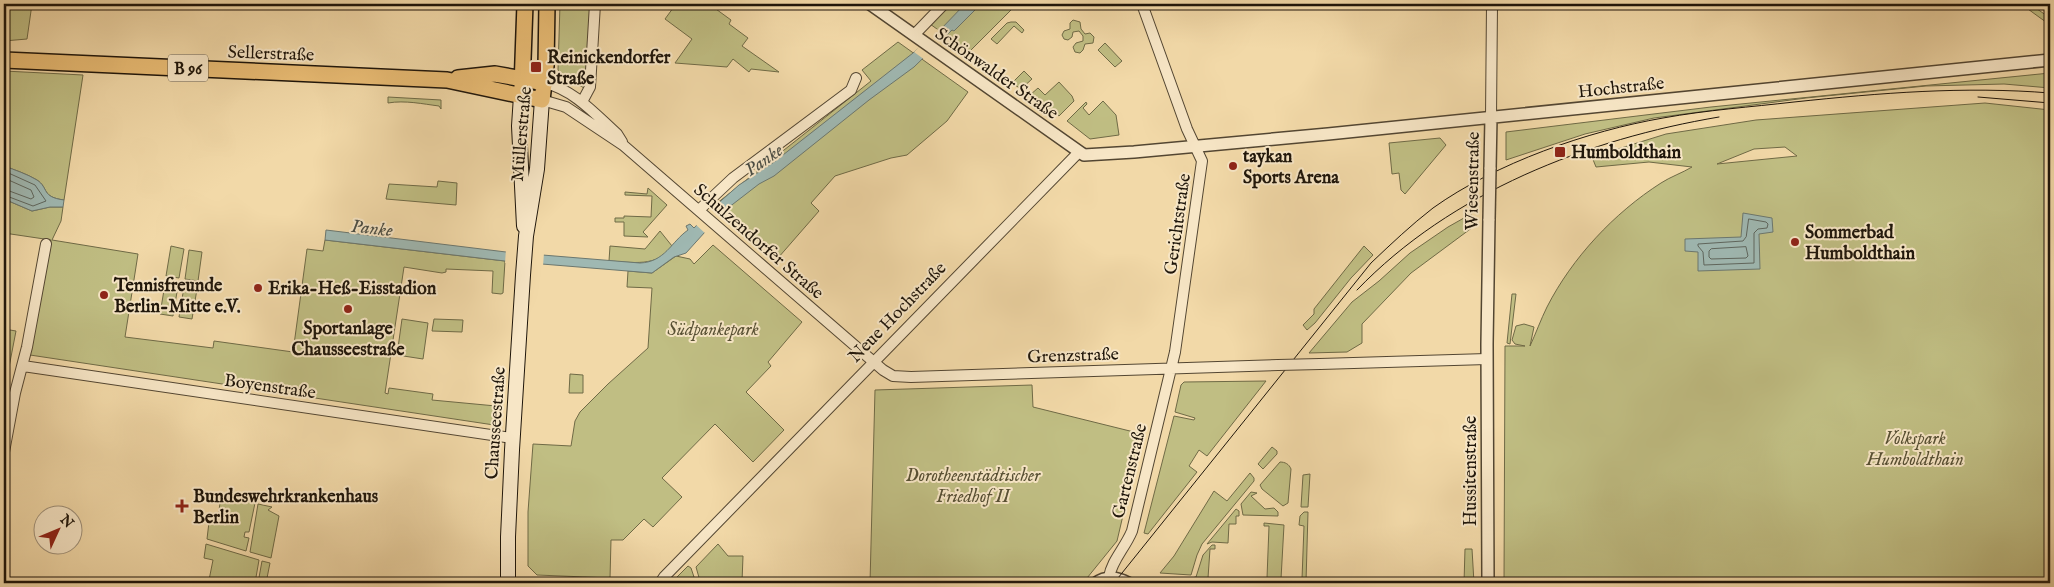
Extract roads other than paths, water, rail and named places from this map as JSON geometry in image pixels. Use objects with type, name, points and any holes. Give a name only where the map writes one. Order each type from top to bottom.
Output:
[{"type":"main road","name":"Müllerstraße","points":[[525,4],[519,126],[522,214],[526,236]]},
{"type":"main road","name":"Müllerstraße","points":[[525,258],[526,236],[537,169],[545,83],[546,4]]},
{"type":"main road","name":"Sellerstraße","points":[[4,60],[447,80],[542,100]]},
{"type":"main road","name":"Sellerstraße","points":[[447,80],[495,74],[545,83]]},
{"type":"main road","name":"Chausseestraße","points":[[508,583],[512,438],[525,258]]},
{"type":"street","points":[[582,102],[590,88],[595,4]]},
{"type":"street","name":"Schönwalder Straße","points":[[870,4],[1079,152]]},
{"type":"street","points":[[918,38],[944,4]]},
{"type":"street","name":"Gerichtstraße","points":[[1142,4],[1187,129],[1201,157],[1195,222],[1171,368]]},
{"type":"street","name":"Wiesenstraße","points":[[1488,359],[1492,4]]},
{"type":"street","name":"Hochstraße","points":[[1196,146],[2050,60]]},
{"type":"street","points":[[701,213],[730,180],[851,90],[856,78]]},
{"type":"street","name":"Schulzendorfer Straße","points":[[545,83],[568,91],[617,134],[624,145]]},
{"type":"street","name":"Schulzendorfer Straße","points":[[542,100],[566,107],[624,145],[874,362]]},
{"type":"street","points":[[1079,152],[1084,155],[1196,146]]},
{"type":"street","name":"Neue Hochstraße","points":[[660,583],[1079,152]]},
{"type":"street","points":[[4,452],[15,393],[23,366],[46,244]]},
{"type":"street","name":"Grenzstraße","points":[[874,362],[893,376],[910,377],[1488,359]]},
{"type":"street","name":"Hussitenstraße","points":[[1488,359],[1488,583]]},
{"type":"street","name":"Boyenstraße","points":[[23,366],[512,438]]},
{"type":"street","name":"Gartenstraße","points":[[1109,577],[1110,567],[1127,545],[1132,532],[1171,368]]},
{"type":"street","points":[[1096,583],[1109,577],[1119,578],[1128,583]]},
{"type":"water","points":[[965,4],[981,4],[914,67],[869,100],[774,176],[759,184],[724,211],[686,253],[674,257],[652,273],[505,261],[325,240],[326,230],[506,252],[640,263],[649,262],[667,251],[688,230],[686,226],[690,224],[694,228],[739,185],[774,162],[913,53],[939,31]]},
{"type":"water","points":[[4,166],[37,180],[52,197],[64,200],[63,207],[50,207],[32,211],[4,199]]},
{"type":"water","points":[[1743,213],[1772,218],[1773,232],[1759,234],[1760,269],[1698,271],[1698,252],[1685,251],[1685,239],[1741,237]]},
{"type":"tram line","points":[[1114,583],[1371,263],[1433,208],[1485,177],[1514,163],[1574,140],[1604,131],[1679,115],[1890,93],[1954,90],[2050,93]]},
{"type":"tram line","points":[[1978,97],[2050,103]]},
{"type":"tram line","points":[[1357,290],[1394,255],[1435,225],[1478,198],[1524,175],[1620,140],[1719,117]]},
{"type":"railway","points":[[2042,4],[2050,10]]},
{"type":"place","name":"Reinickendorfer Straße","points":[[536,67]]},
{"type":"place","name":"Humboldthain","points":[[1560,152]]},
{"type":"place","name":"taykan Sports Arena","points":[[1233,166]]},
{"type":"place","name":"Sommerbad Humboldthain","points":[[1795,242]]},
{"type":"place","name":"Erika-Heß-Eisstadion","points":[[258,288]]},
{"type":"place","name":"Tennisfreunde Berlin-Mitte e.V.","points":[[104,295]]},
{"type":"place","name":"Sportanlage Chausseestraße","points":[[348,309]]},
{"type":"place","name":"Bundeswehrkrankenhaus Berlin","points":[[182,506]]},
{"type":"water label","name":"Panke","points":[[763,159]]},
{"type":"water label","name":"Panke","points":[[372,227]]},
{"type":"park label","name":"Südpankepark","points":[[713,329]]},
{"type":"park label","name":"Volkspark Humboldthain","points":[[1915,448]]},
{"type":"park label","name":"Dorotheenstädtischer Friedhof II","points":[[973,485]]}]
